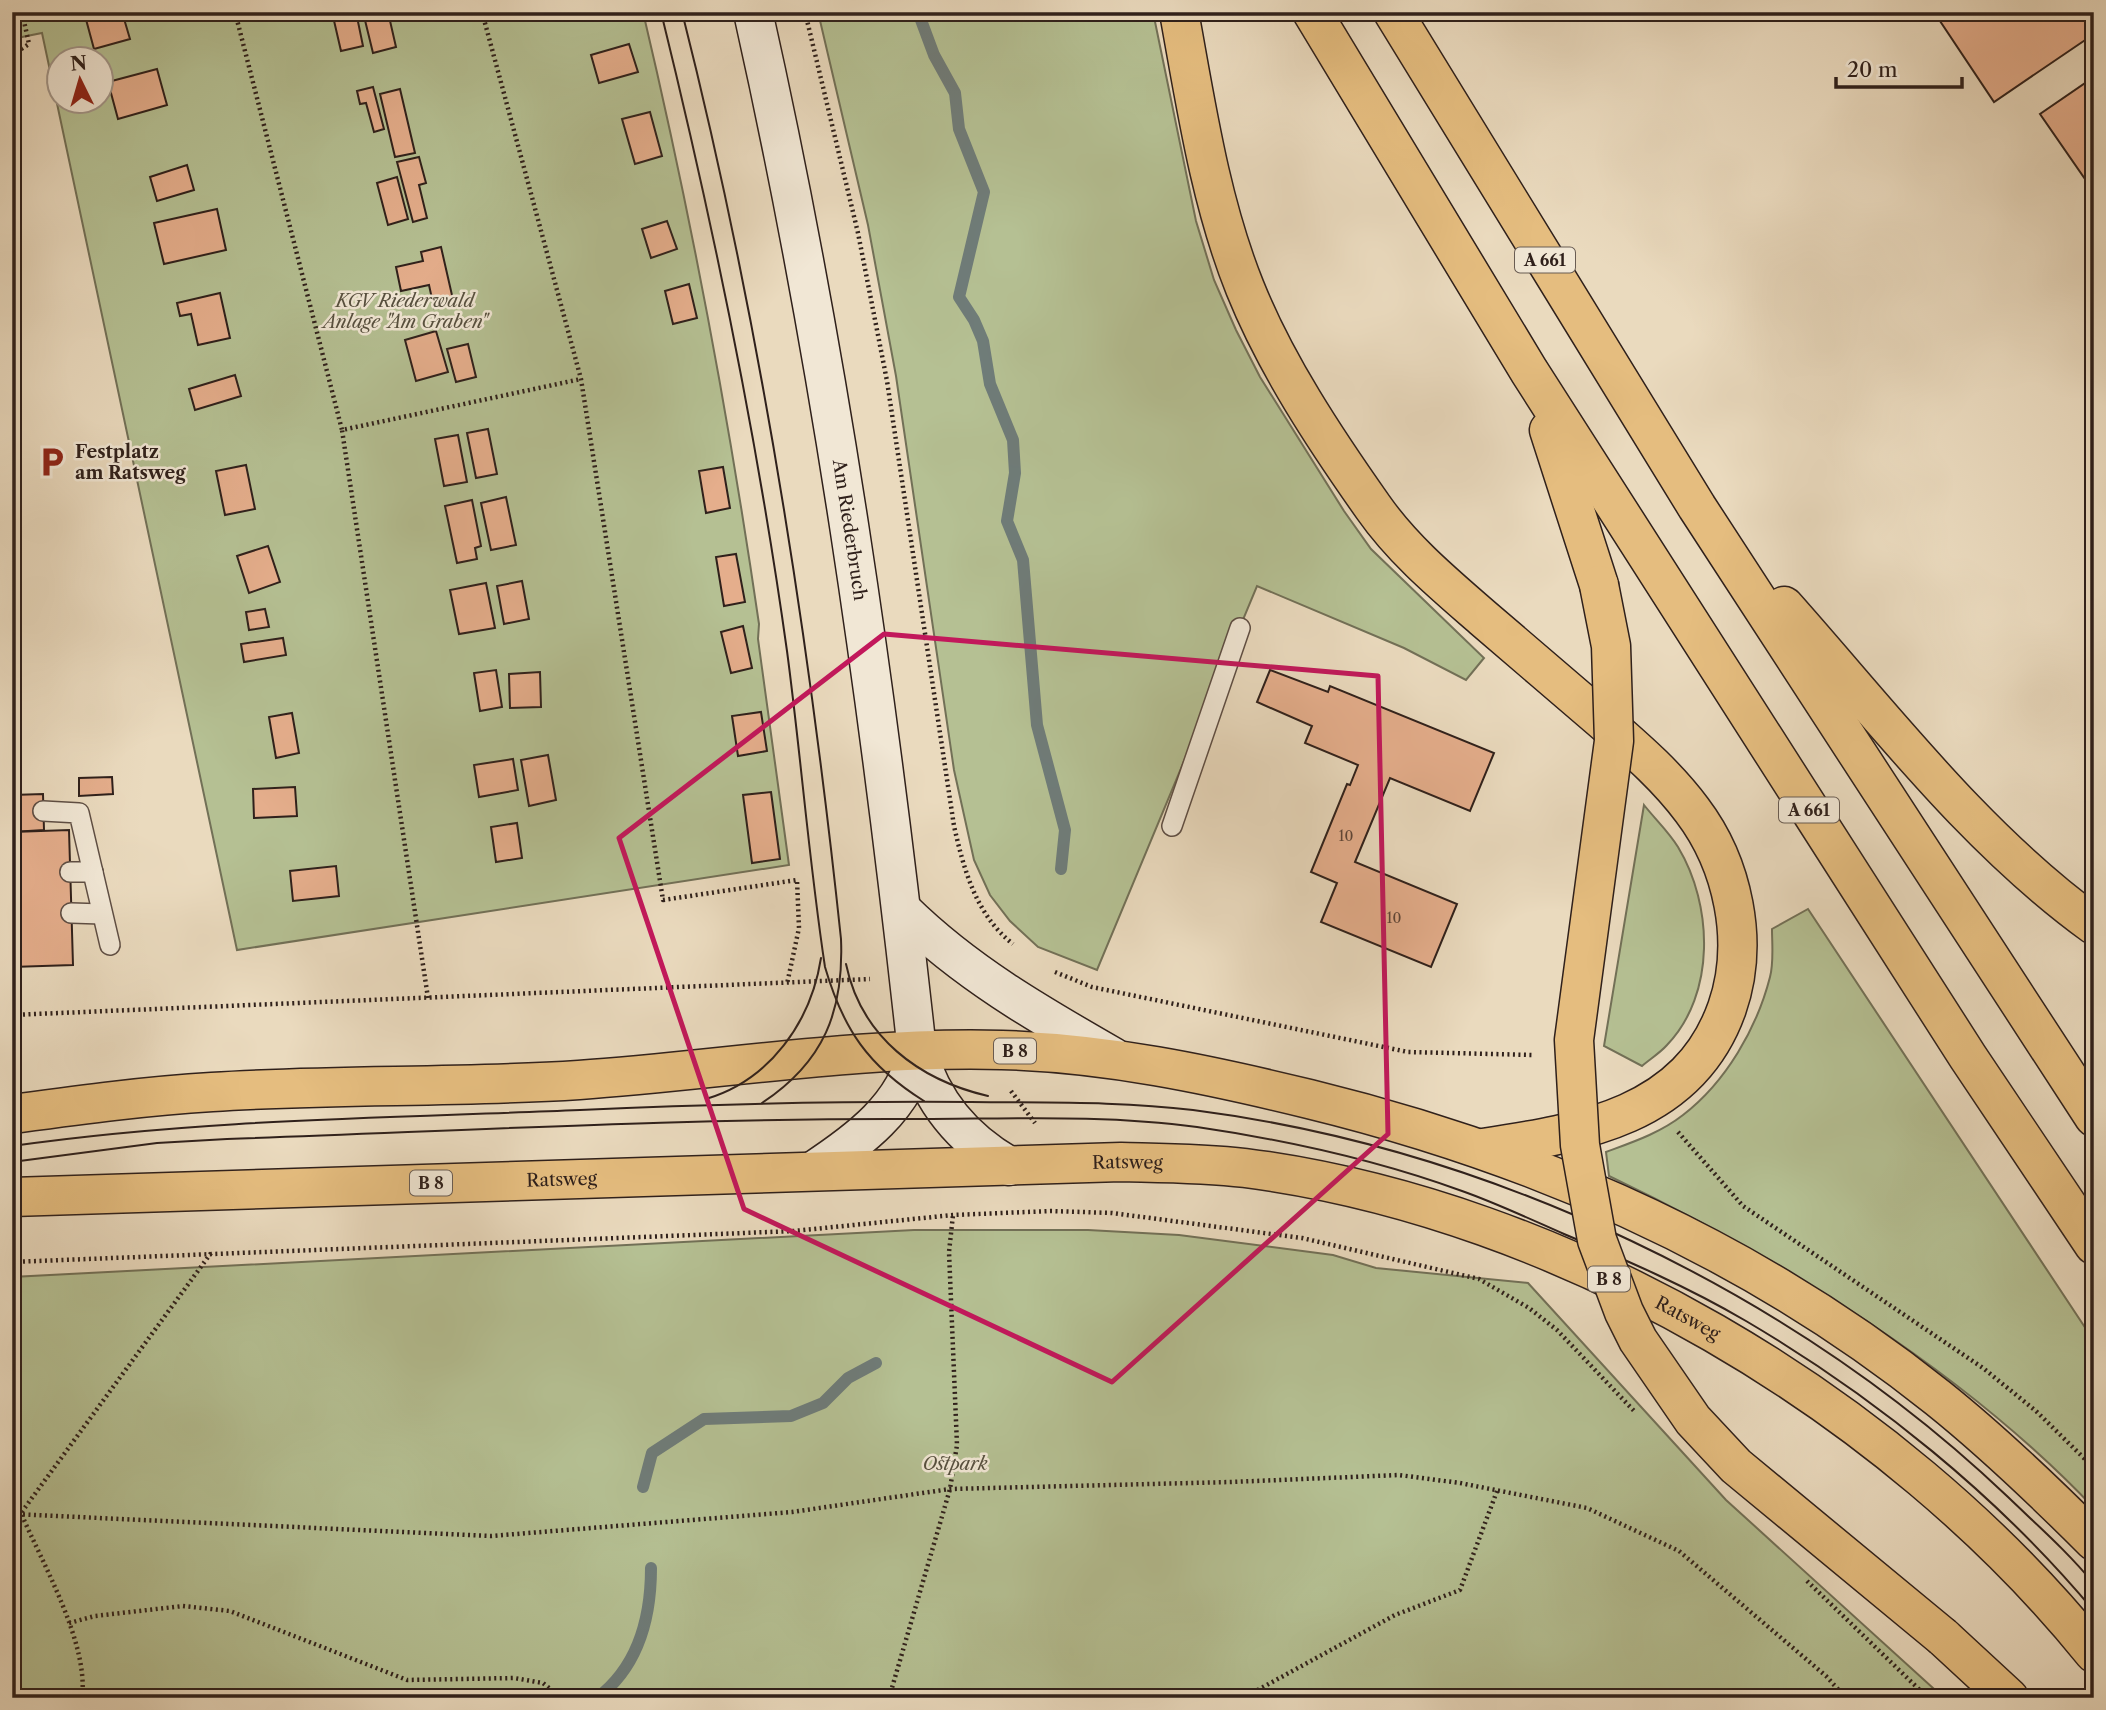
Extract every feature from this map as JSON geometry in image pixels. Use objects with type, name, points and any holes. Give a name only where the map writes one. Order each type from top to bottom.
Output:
[{"type":"main road","name":"Am Riederbruch","points":[[753,12],[794,197],[860,589],[903,911],[917,1051]]},
{"type":"main road","points":[[1179,12],[1222,223],[1245,290],[1309,409],[1375,510],[1424,568],[1655,766],[1694,811],[1720,858],[1733,900],[1738,944],[1734,988],[1721,1027],[1701,1056],[1679,1079],[1652,1102],[1601,1125],[1483,1148]]},
{"type":"main road","name":"A 661","points":[[1312,12],[1529,371],[1968,1057],[2094,1245]]},
{"type":"main road","name":"A 661","points":[[1393,12],[1697,507],[2094,1116]]},
{"type":"main road","points":[[1529,371],[1600,585],[1611,646],[1614,741],[1574,1040],[1582,1167],[1597,1240],[1624,1312],[1638,1340],[1693,1420],[1736,1466],[1943,1637],[2009,1698]]},
{"type":"main road","points":[[1697,507],[1965,812],[2026,870],[2094,925]]},
{"type":"main road","points":[[903,911],[953,956],[1004,994],[1112,1057]]},
{"type":"main road","name":"B 8","points":[[12,1114],[217,1091],[576,1080],[812,1056],[917,1051],[993,1050],[1112,1057],[1184,1070],[1331,1104],[1483,1148],[1556,1175],[1690,1237],[1762,1276],[1824,1315],[1936,1396],[1991,1442],[2094,1541]]},
{"type":"main road","points":[[917,1051],[923,1074],[950,1119],[983,1150],[1009,1166]]},
{"type":"main road","points":[[813,1171],[844,1151],[896,1101],[914,1067],[917,1051]]},
{"type":"main road","name":"Ratsweg","points":[[12,1197],[1048,1164],[1180,1163],[1244,1168],[1309,1179],[1437,1212],[1561,1257],[1634,1291],[1726,1340],[1793,1380],[1846,1418],[1965,1516],[2043,1595],[2094,1653]]},
{"type":"lane","points":[[1171,826],[1240,628]]},
{"type":"lane","points":[[43,811],[79,813],[78,842],[93,872],[110,945]]},
{"type":"lane","points":[[70,872],[93,872]]},
{"type":"lane","points":[[71,913],[102,914]]},
{"type":"path","points":[[12,55],[29,44],[22,12]]},
{"type":"path","points":[[235,12],[342,430],[428,998]]},
{"type":"path","points":[[482,12],[581,379],[663,900],[797,880],[799,928],[787,984]]},
{"type":"path","points":[[805,12],[858,233],[887,381],[954,826],[963,864],[976,898],[993,923],[1023,952]]},
{"type":"path","points":[[342,430],[581,379]]},
{"type":"path","points":[[12,1015],[879,979]]},
{"type":"path","points":[[993,1050],[998,1073],[1047,1139],[1051,1211]]},
{"type":"path","points":[[12,1262],[793,1231],[953,1215],[1051,1211],[1174,1219],[1302,1238],[1373,1252],[1479,1279],[1528,1308],[1557,1330],[1638,1416]]},
{"type":"path","points":[[890,1698],[950,1489],[957,1446],[949,1252],[953,1215]]},
{"type":"path","points":[[21,1513],[211,1253]]},
{"type":"path","points":[[12,1514],[491,1536],[792,1513],[950,1489],[1399,1475],[1587,1508],[1679,1551],[1826,1675],[1846,1698]]},
{"type":"path","points":[[1243,1698],[1395,1615],[1460,1590],[1497,1491]]},
{"type":"path","points":[[21,1513],[69,1623],[80,1662],[83,1695],[96,1698]]},
{"type":"path","points":[[1804,1579],[1928,1698]]},
{"type":"path","points":[[69,1623],[95,1616],[183,1606],[230,1611],[407,1680],[514,1678],[544,1683],[561,1698]]},
{"type":"highlighted area","points":[[884,634],[1378,676],[1388,1134],[1112,1382],[744,1209],[619,838]]},
{"type":"green space","name":"KGV Riederwald Anlage \"Am Graben\"","points":[[12,12],[643,12],[693,241],[735,470],[759,624],[758,639],[789,865],[237,950],[60,116],[116,116],[116,46],[46,46],[46,52],[42,33],[12,39]]},
{"type":"green space","points":[[818,12],[1153,12],[1196,221],[1214,280],[1260,377],[1371,549],[1484,658],[1466,680],[1404,648],[1257,586],[1097,970],[1038,947],[1010,921],[990,895],[974,860],[954,770],[896,376],[868,225]]},
{"type":"green space","points":[[1644,805],[1674,841],[1690,870],[1703,922],[1704,949],[1694,1001],[1683,1024],[1664,1048],[1642,1066],[1604,1046]]},
{"type":"green space","points":[[1808,909],[2094,1341],[2094,1508],[2043,1457],[1987,1409],[1867,1321],[1738,1243],[1609,1176],[1606,1152],[1665,1127],[1683,1115],[1699,1102],[1726,1070],[1748,1034],[1764,996],[1772,965],[1772,929]]},
{"type":"green space","name":"Ostpark","points":[[914,1230],[1088,1230],[1179,1235],[1333,1255],[1376,1268],[1528,1283],[1726,1500],[1944,1698],[12,1698],[12,1277]]},
{"type":"building","points":[[84,12],[122,12],[130,39],[105,46],[93,46]]},
{"type":"building","points":[[332,12],[356,12],[363,46],[341,51]]},
{"type":"building","points":[[363,12],[388,12],[396,47],[373,53]]},
{"type":"building","points":[[1934,12],[2094,12],[2094,34],[1994,102]]},
{"type":"building","points":[[629,44],[638,72],[599,83],[591,55]]},
{"type":"building","points":[[157,69],[167,105],[118,119],[116,80]]},
{"type":"building","points":[[2094,77],[2094,192],[2040,114]]},
{"type":"building","points":[[373,87],[384,129],[374,132],[366,103],[360,104],[357,91]]},
{"type":"building","points":[[400,89],[415,153],[395,157],[380,94]]},
{"type":"building","points":[[650,112],[662,156],[635,164],[622,119]]},
{"type":"building","points":[[419,157],[426,183],[419,185],[427,218],[413,222],[397,162]]},
{"type":"building","points":[[187,165],[194,190],[157,201],[150,177]]},
{"type":"building","points":[[397,177],[408,219],[388,225],[377,183]]},
{"type":"building","points":[[217,209],[226,250],[164,264],[154,223]]},
{"type":"building","points":[[667,221],[677,249],[651,258],[642,229]]},
{"type":"building","points":[[441,247],[454,304],[434,308],[429,285],[401,291],[396,267],[423,261],[421,252]]},
{"type":"building","points":[[689,284],[697,318],[673,324],[665,291]]},
{"type":"building","points":[[220,293],[230,338],[198,345],[191,314],[180,316],[177,303]]},
{"type":"building","points":[[436,331],[448,372],[416,381],[405,340]]},
{"type":"building","points":[[468,344],[476,377],[456,382],[447,349]]},
{"type":"building","points":[[235,375],[241,396],[195,410],[189,389]]},
{"type":"building","points":[[488,429],[497,474],[476,478],[467,433]]},
{"type":"building","points":[[458,435],[467,482],[444,486],[435,439]]},
{"type":"building","points":[[246,465],[255,509],[225,515],[216,471]]},
{"type":"building","points":[[723,467],[730,508],[706,513],[699,471]]},
{"type":"building","points":[[506,497],[516,545],[491,550],[481,503]]},
{"type":"building","points":[[472,500],[481,546],[475,548],[477,559],[457,563],[445,506]]},
{"type":"building","points":[[268,546],[280,582],[249,593],[237,556]]},
{"type":"building","points":[[736,554],[745,602],[724,606],[716,557]]},
{"type":"building","points":[[522,581],[529,619],[504,624],[497,586]]},
{"type":"building","points":[[486,583],[495,628],[459,634],[450,590]]},
{"type":"building","points":[[265,609],[269,627],[249,630],[246,612]]},
{"type":"building","points":[[743,626],[752,668],[731,673],[721,632]]},
{"type":"building","points":[[283,638],[286,655],[244,662],[241,644]]},
{"type":"building","points":[[496,670],[502,707],[480,711],[474,673]]},
{"type":"building","points":[[1270,670],[1328,692],[1330,686],[1494,753],[1470,811],[1390,778],[1355,862],[1457,904],[1431,967],[1321,922],[1337,883],[1311,872],[1347,784],[1350,785],[1358,765],[1305,743],[1312,726],[1257,702]]},
{"type":"building","points":[[540,672],[541,707],[510,708],[509,674]]},
{"type":"building","points":[[761,712],[767,751],[738,756],[732,716]]},
{"type":"building","points":[[292,713],[299,753],[276,758],[269,717]]},
{"type":"building","points":[[548,755],[556,800],[529,806],[521,760]]},
{"type":"building","points":[[513,759],[518,790],[479,797],[474,765]]},
{"type":"building","points":[[112,777],[113,794],[79,796],[79,778]]},
{"type":"building","points":[[295,787],[297,816],[254,818],[253,789]]},
{"type":"building","points":[[771,792],[780,859],[752,863],[743,795]]},
{"type":"building","points":[[43,794],[44,830],[12,832],[12,795]]},
{"type":"building","points":[[517,823],[522,858],[496,862],[491,827]]},
{"type":"building","points":[[69,830],[73,965],[12,967],[12,832]]},
{"type":"building","points":[[336,866],[339,896],[293,901],[290,871]]},
{"type":"waterway","points":[[918,12],[934,55],[955,93],[959,129],[984,192],[959,297],[974,320],[983,341],[990,384],[1013,440],[1015,473],[1007,521],[1023,560],[1037,725],[1065,830],[1061,869]]},
{"type":"waterway","points":[[643,1487],[652,1453],[704,1419],[791,1416],[823,1403],[848,1378],[876,1363]]},
{"type":"waterway","points":[[597,1698],[623,1672],[639,1640],[645,1623],[651,1568]]},
{"type":"tram line","points":[[661,12],[716,250],[762,490],[787,651],[825,967],[840,1009],[860,1044],[887,1074],[924,1101]]},
{"type":"tram line","points":[[682,12],[735,241],[778,472],[813,705],[841,939],[839,989],[826,1033],[801,1070],[762,1103]]},
{"type":"tram line","points":[[706,1099],[750,1078],[784,1045],[808,1004],[821,958]]},
{"type":"tram line","points":[[846,964],[865,1013],[879,1034],[897,1051],[939,1079],[988,1096]]},
{"type":"tram line","points":[[12,1146],[154,1130],[296,1121],[824,1103],[1138,1105],[1193,1110],[1304,1129],[1415,1158],[1524,1195],[1630,1240],[1733,1294],[1831,1355],[1923,1423],[2008,1497],[2094,1584]]},
{"type":"tram line","points":[[12,1162],[157,1143],[227,1139],[828,1119],[1127,1120],[1197,1127],[1298,1145],[1397,1170],[1488,1201],[1656,1274],[1746,1321],[1841,1382],[1932,1451],[2017,1528],[2094,1611]]},
{"type":"place","name":"Festplatz am Ratsweg","points":[[52,462]]}]
